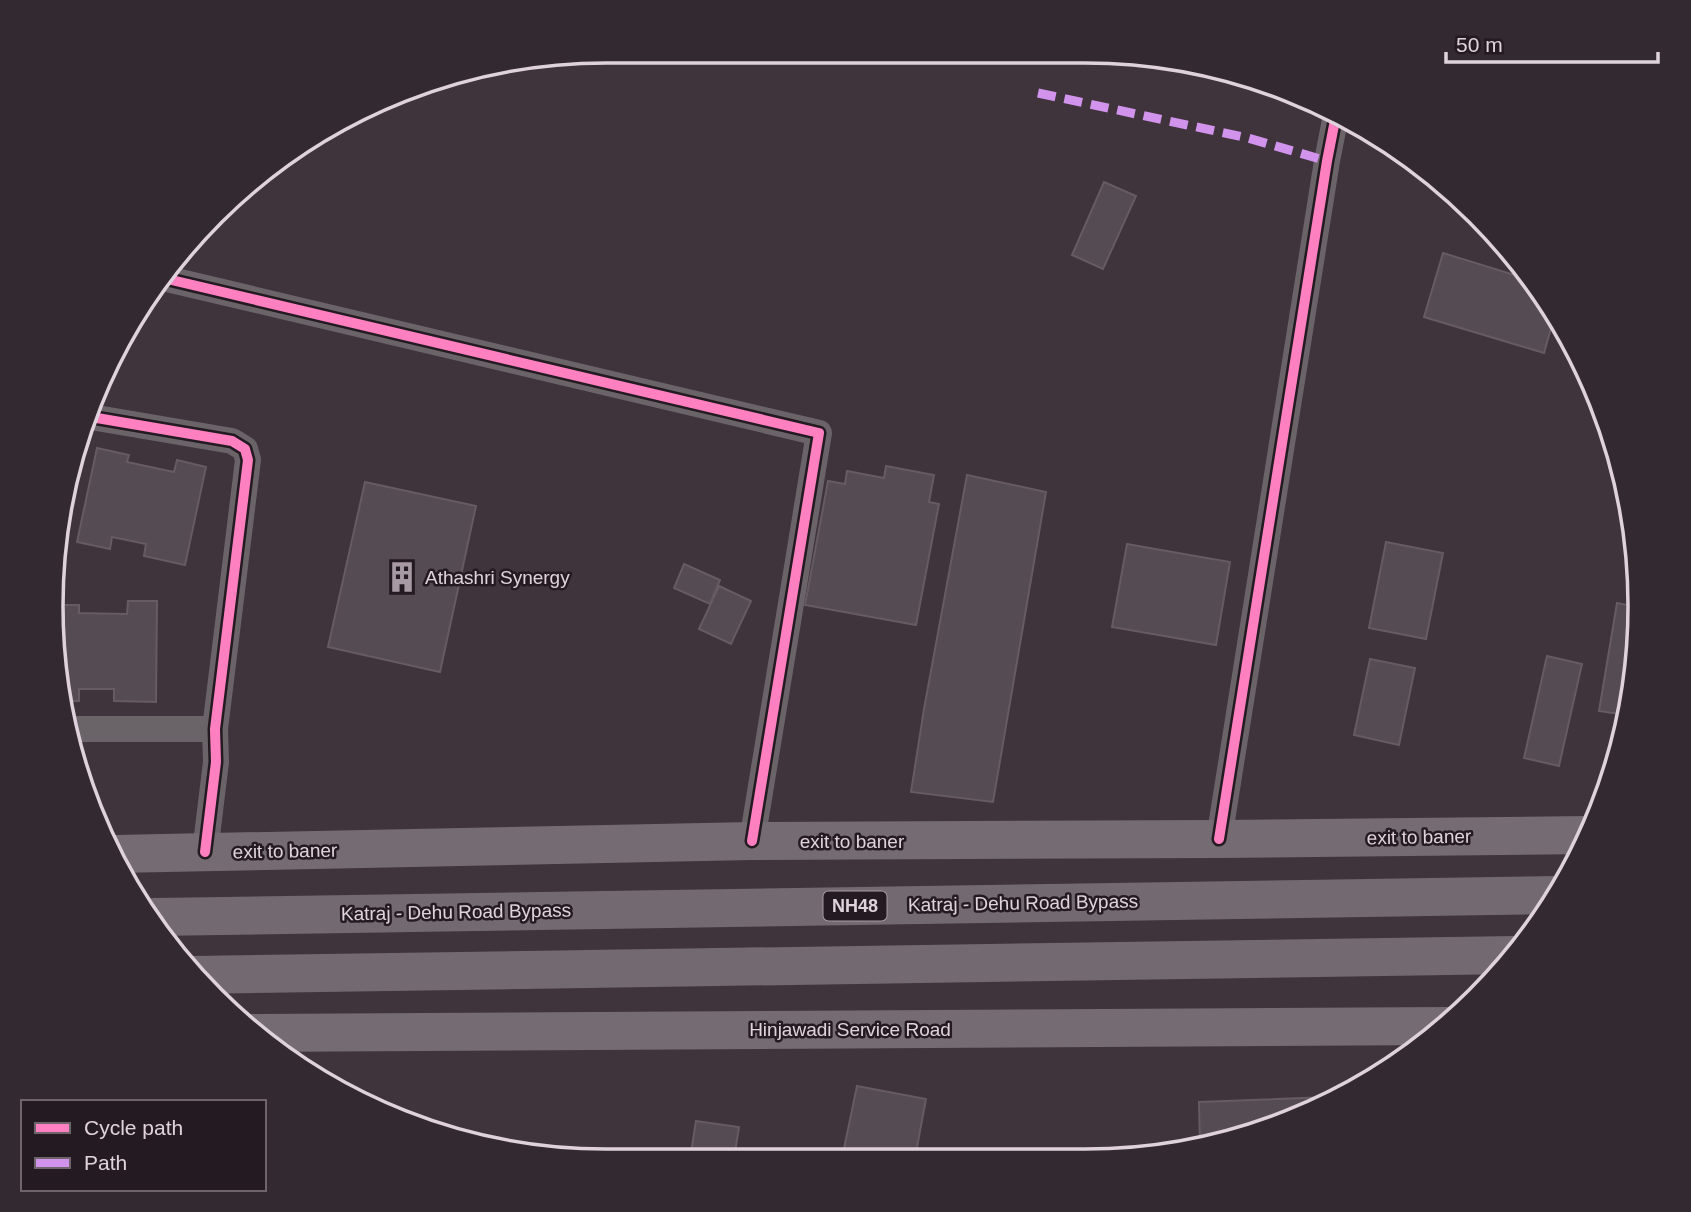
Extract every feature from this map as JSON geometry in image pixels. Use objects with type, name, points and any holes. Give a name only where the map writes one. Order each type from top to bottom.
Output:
[{"type":"highway","name":"Katraj - Dehu Road Bypass","points":[[161,917],[1544,895]]},
{"type":"highway","points":[[208,975],[1500,955]]},
{"type":"main road","name":"exit to baner","points":[[123,854],[752,841],[1577,835]]},
{"type":"main road","name":"Hinjawadi Service Road","points":[[269,1032],[1429,1026]]},
{"type":"street","points":[[1219,839],[1334,124]]},
{"type":"street","points":[[172,280],[819,433],[752,841]]},
{"type":"street","points":[[97,418],[232,441],[245,449],[248,460],[215,729],[216,762],[205,852]]},
{"type":"street","points":[[77,729],[215,729]]},
{"type":"building","points":[[1104,182],[1136,196],[1103,269],[1072,255]]},
{"type":"building","points":[[1443,253],[1516,276],[1551,328],[1544,353],[1424,317]]},
{"type":"building","points":[[97,448],[129,455],[127,462],[174,472],[177,460],[206,467],[185,565],[144,556],[146,544],[112,537],[110,549],[77,542]]},
{"type":"building","points":[[886,466],[934,475],[929,502],[939,504],[916,625],[805,605],[828,481],[845,484],[847,471],[884,478]]},
{"type":"building","points":[[967,475],[1046,492],[993,802],[911,792]]},
{"type":"building","name":"Athashri Synergy","points":[[365,482],[476,506],[440,672],[328,647]]},
{"type":"building","points":[[1386,542],[1443,553],[1426,639],[1369,628]]},
{"type":"building","points":[[1127,544],[1230,562],[1216,645],[1112,627]]},
{"type":"building","points":[[684,564],[720,580],[710,604],[674,588]]},
{"type":"building","points":[[719,586],[751,601],[731,644],[699,629]]},
{"type":"building","points":[[128,601],[157,601],[156,702],[114,701],[114,689],[79,689],[79,701],[71,701],[64,642],[63,605],[79,605],[79,613],[127,614]]},
{"type":"building","points":[[1617,603],[1628,605],[1627,642],[1618,714],[1599,711]]},
{"type":"building","points":[[1547,656],[1582,664],[1559,766],[1524,758]]},
{"type":"building","points":[[1370,659],[1415,668],[1399,745],[1354,735]]},
{"type":"building","points":[[857,1086],[926,1099],[917,1149],[844,1149]]},
{"type":"building","points":[[1315,1098],[1260,1120],[1200,1137],[1199,1102]]},
{"type":"building","points":[[696,1121],[739,1127],[736,1149],[692,1149]]},
{"type":"marked path","points":[[1038,93],[1248,138],[1327,161]]},
{"type":"cycle path","points":[[1219,839],[1334,124]]},
{"type":"cycle path","points":[[172,280],[819,433],[752,841]]},
{"type":"cycle path","points":[[97,418],[232,441],[245,449],[248,460],[215,729],[216,762],[205,852]]},
{"type":"place","name":"Athashri Synergy","points":[[402,577]]}]
